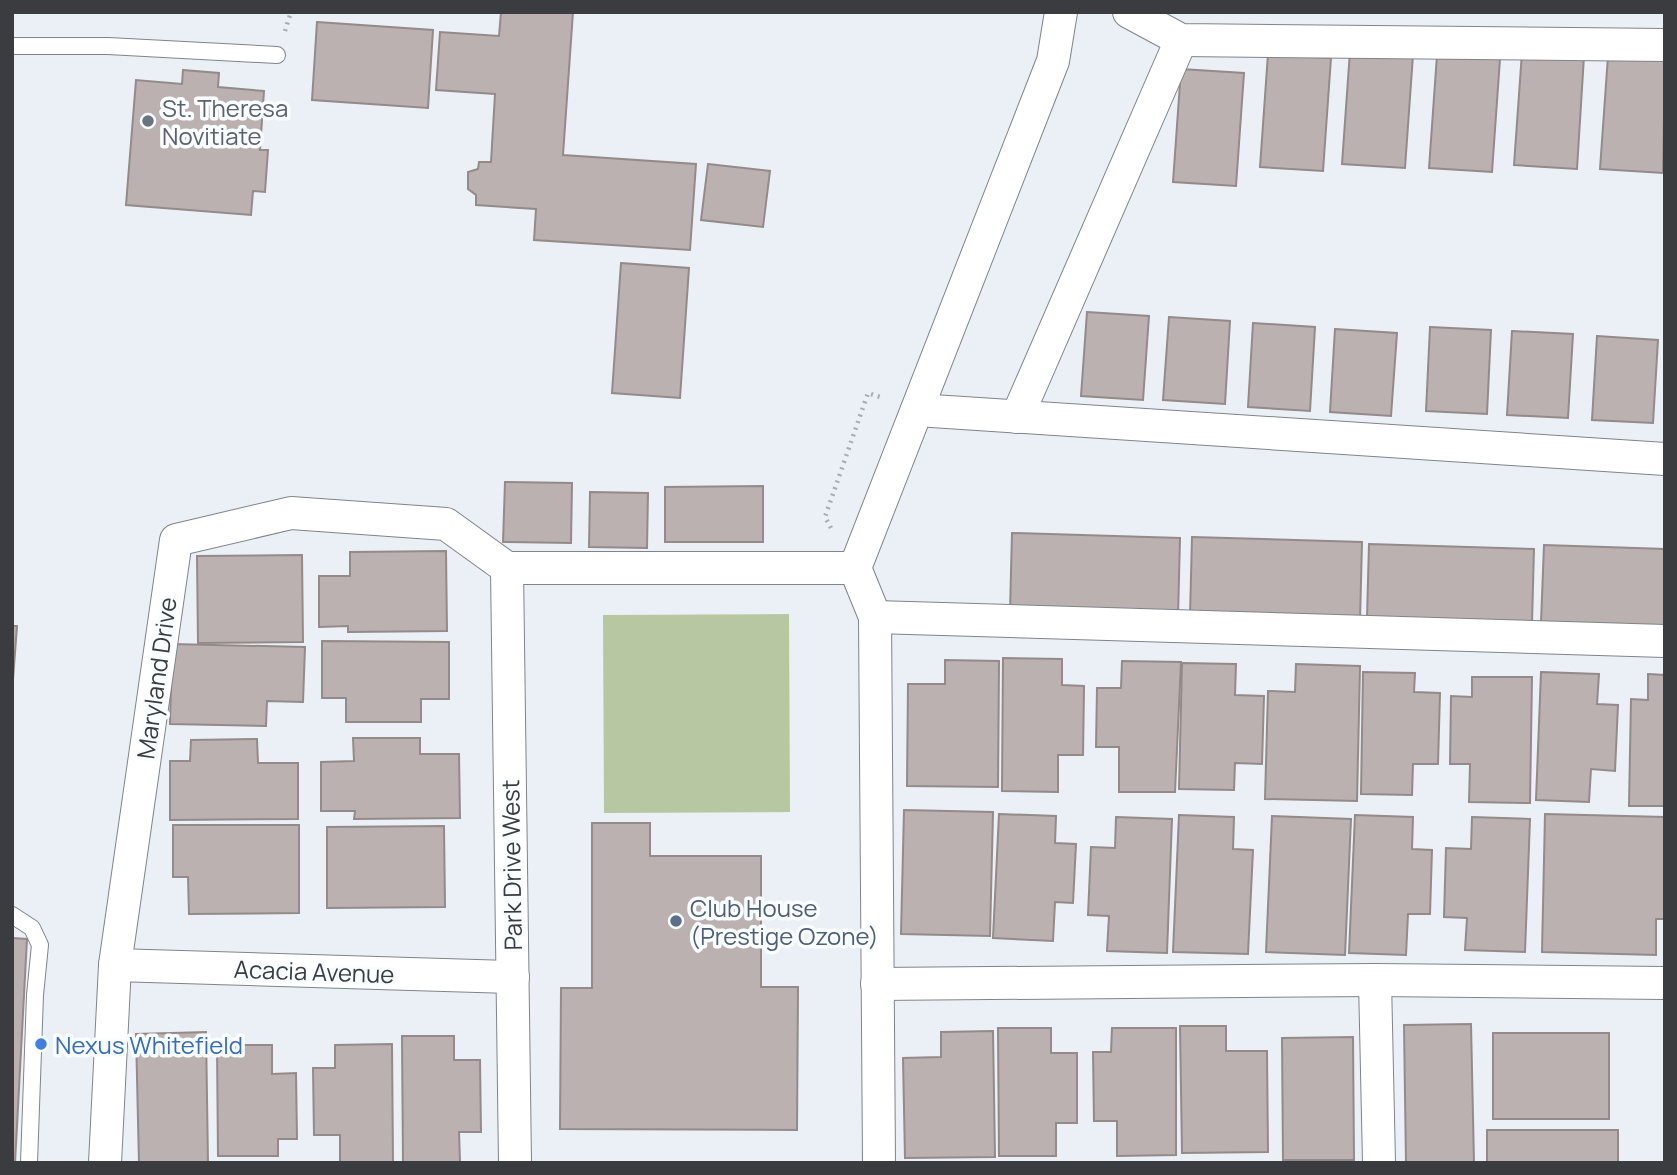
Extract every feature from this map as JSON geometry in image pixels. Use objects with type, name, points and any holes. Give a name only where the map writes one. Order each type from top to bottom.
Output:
[{"type":"street","points":[[879,1163],[875,617],[855,568],[1053,61],[1061,12]]},
{"type":"street","points":[[1129,12],[1181,40],[1665,45]]},
{"type":"street","points":[[1017,416],[1181,40]]},
{"type":"street","points":[[917,410],[1665,459]]},
{"type":"street","name":"Maryland Drive","points":[[105,1163],[115,965],[176,540],[290,513],[446,524],[507,568]]},
{"type":"street","points":[[507,568],[855,568]]},
{"type":"street","name":"Park Drive West","points":[[507,568],[515,1163]]},
{"type":"street","points":[[875,617],[1665,641]]},
{"type":"street","name":"Acacia Avenue","points":[[115,965],[513,977]]},
{"type":"street","points":[[877,984],[1375,981],[1665,983]]},
{"type":"street","points":[[1375,981],[1379,1163]]},
{"type":"lane","points":[[12,46],[108,46],[277,55]]},
{"type":"lane","points":[[12,915],[32,928],[40,946],[35,995],[29,1163]]},
{"type":"green space","points":[[789,614],[790,812],[604,813],[603,615]]},
{"type":"building","points":[[501,12],[573,12],[563,155],[696,164],[690,250],[534,240],[536,209],[476,205],[476,195],[468,189],[468,172],[478,169],[479,162],[491,162],[495,94],[436,90],[440,32],[499,36]]},
{"type":"building","points":[[317,22],[433,30],[428,108],[312,100]]},
{"type":"building","points":[[1350,51],[1413,55],[1405,168],[1342,164]]},
{"type":"building","points":[[1522,52],[1584,56],[1577,169],[1514,165]]},
{"type":"building","points":[[1268,54],[1331,58],[1323,171],[1260,167]]},
{"type":"building","points":[[1437,55],[1500,59],[1492,172],[1429,168]]},
{"type":"building","points":[[1608,56],[1665,60],[1663,173],[1600,169]]},
{"type":"building","points":[[1181,69],[1244,73],[1236,186],[1173,182]]},
{"type":"building","points":[[183,70],[219,73],[218,87],[264,91],[260,150],[268,150],[265,192],[253,191],[251,215],[126,205],[136,80],[182,84]]},
{"type":"building","points":[[708,164],[770,171],[763,227],[701,220]]},
{"type":"building","points":[[621,263],[689,268],[680,398],[612,393]]},
{"type":"building","points":[[1087,312],[1149,316],[1143,400],[1081,396]]},
{"type":"building","points":[[1169,317],[1230,321],[1225,404],[1163,400]]},
{"type":"building","points":[[1253,323],[1315,327],[1310,411],[1248,407]]},
{"type":"building","points":[[1430,327],[1491,330],[1487,414],[1426,411]]},
{"type":"building","points":[[1335,329],[1397,333],[1391,416],[1330,412]]},
{"type":"building","points":[[1512,331],[1573,334],[1568,418],[1507,415]]},
{"type":"building","points":[[1597,336],[1658,340],[1653,423],[1592,420]]},
{"type":"building","points":[[505,482],[572,483],[571,543],[503,542]]},
{"type":"building","points":[[763,486],[763,542],[665,542],[665,487]]},
{"type":"building","points":[[590,492],[648,493],[647,548],[589,547]]},
{"type":"building","points":[[1012,533],[1180,538],[1178,617],[1010,612]]},
{"type":"building","points":[[1192,537],[1362,542],[1360,621],[1190,616]]},
{"type":"building","points":[[1369,544],[1534,549],[1532,623],[1367,618]]},
{"type":"building","points":[[1544,545],[1665,549],[1665,627],[1541,623]]},
{"type":"building","points":[[446,551],[447,631],[348,632],[348,626],[319,627],[319,576],[350,576],[350,552]]},
{"type":"building","points":[[302,555],[303,642],[198,643],[197,556]]},
{"type":"building","points":[[12,626],[17,626],[12,693]]},
{"type":"building","points":[[322,641],[449,642],[449,699],[421,699],[421,722],[346,722],[346,698],[322,698]]},
{"type":"building","points":[[172,644],[305,647],[303,702],[267,701],[266,726],[170,724]]},
{"type":"building","points":[[1003,658],[1062,659],[1062,685],[1084,686],[1083,755],[1058,755],[1058,792],[1002,791]]},
{"type":"building","points":[[945,660],[999,661],[998,787],[907,786],[908,684],[945,684]]},
{"type":"building","points":[[1122,661],[1181,662],[1175,792],[1119,792],[1119,747],[1096,747],[1097,688],[1121,688]]},
{"type":"building","points":[[1182,663],[1236,664],[1235,695],[1264,696],[1262,764],[1235,763],[1234,790],[1179,789]]},
{"type":"building","points":[[1296,664],[1360,666],[1357,801],[1265,799],[1268,691],[1295,692]]},
{"type":"building","points":[[1363,672],[1415,673],[1414,692],[1440,693],[1438,764],[1413,764],[1412,795],[1361,794]]},
{"type":"building","points":[[1541,672],[1599,674],[1597,704],[1618,705],[1615,771],[1591,769],[1589,802],[1536,800]]},
{"type":"building","points":[[1648,674],[1665,675],[1665,806],[1629,806],[1631,699],[1648,700]]},
{"type":"building","points":[[1472,677],[1532,677],[1530,803],[1469,802],[1470,764],[1450,764],[1451,696],[1472,697]]},
{"type":"building","points":[[353,738],[420,738],[420,754],[459,754],[460,818],[354,819],[355,811],[321,811],[321,762],[354,761]]},
{"type":"building","points":[[257,739],[258,763],[298,763],[298,819],[170,820],[170,761],[190,761],[191,740]]},
{"type":"building","points":[[904,810],[993,812],[990,936],[901,934]]},
{"type":"building","points":[[999,814],[1056,816],[1055,843],[1076,844],[1073,903],[1055,902],[1053,941],[993,938]]},
{"type":"building","points":[[1545,814],[1665,817],[1665,919],[1656,919],[1656,955],[1542,952]]},
{"type":"building","points":[[1179,815],[1234,817],[1233,849],[1253,850],[1248,954],[1173,952]]},
{"type":"building","points":[[1355,815],[1413,817],[1412,849],[1432,850],[1430,914],[1408,914],[1406,955],[1349,953]]},
{"type":"building","points":[[1272,816],[1351,819],[1345,955],[1266,952]]},
{"type":"building","points":[[1116,817],[1172,819],[1167,953],[1107,951],[1109,916],[1088,915],[1091,847],[1115,848]]},
{"type":"building","points":[[1472,817],[1530,819],[1525,952],[1465,950],[1467,918],[1444,917],[1446,848],[1471,849]]},
{"type":"building","name":"Club House (Prestige Ozone)","points":[[592,823],[650,823],[650,856],[761,856],[761,987],[798,987],[797,1130],[560,1129],[561,988],[592,988]]},
{"type":"building","points":[[173,825],[299,825],[299,913],[189,914],[188,877],[173,877]]},
{"type":"building","points":[[444,826],[445,907],[327,908],[327,827]]},
{"type":"building","points":[[12,938],[27,939],[15,1163],[12,1163]]},
{"type":"building","points":[[1471,1024],[1474,1163],[1406,1163],[1404,1025]]},
{"type":"building","points":[[1180,1026],[1226,1026],[1226,1051],[1267,1051],[1268,1152],[1182,1153]]},
{"type":"building","points":[[998,1028],[1051,1028],[1051,1053],[1077,1053],[1077,1123],[1056,1123],[1056,1156],[999,1156]]},
{"type":"building","points":[[1112,1028],[1176,1028],[1176,1155],[1117,1156],[1117,1121],[1094,1121],[1093,1052],[1111,1052]]},
{"type":"building","points":[[993,1031],[995,1157],[905,1158],[903,1058],[941,1057],[941,1032]]},
{"type":"building","points":[[206,1032],[208,1163],[139,1163],[136,1034]]},
{"type":"building","points":[[1493,1033],[1609,1033],[1609,1119],[1493,1119]]},
{"type":"building","points":[[402,1036],[454,1036],[454,1060],[480,1060],[481,1132],[459,1132],[460,1162],[403,1163]]},
{"type":"building","points":[[1353,1037],[1354,1160],[1283,1160],[1282,1038]]},
{"type":"building","points":[[392,1044],[393,1163],[340,1163],[340,1135],[314,1135],[313,1068],[335,1068],[335,1045]]},
{"type":"building","points":[[217,1045],[272,1045],[272,1074],[296,1073],[297,1139],[278,1139],[278,1156],[218,1156]]},
{"type":"building","points":[[1487,1130],[1618,1130],[1618,1163],[1487,1163]]},
{"type":"place","name":"St. Theresa Novitiate","points":[[148,121]]},
{"type":"place","name":"Club House (Prestige Ozone)","points":[[676,921]]},
{"type":"place","name":"Nexus Whitefield","points":[[41,1044]]}]
